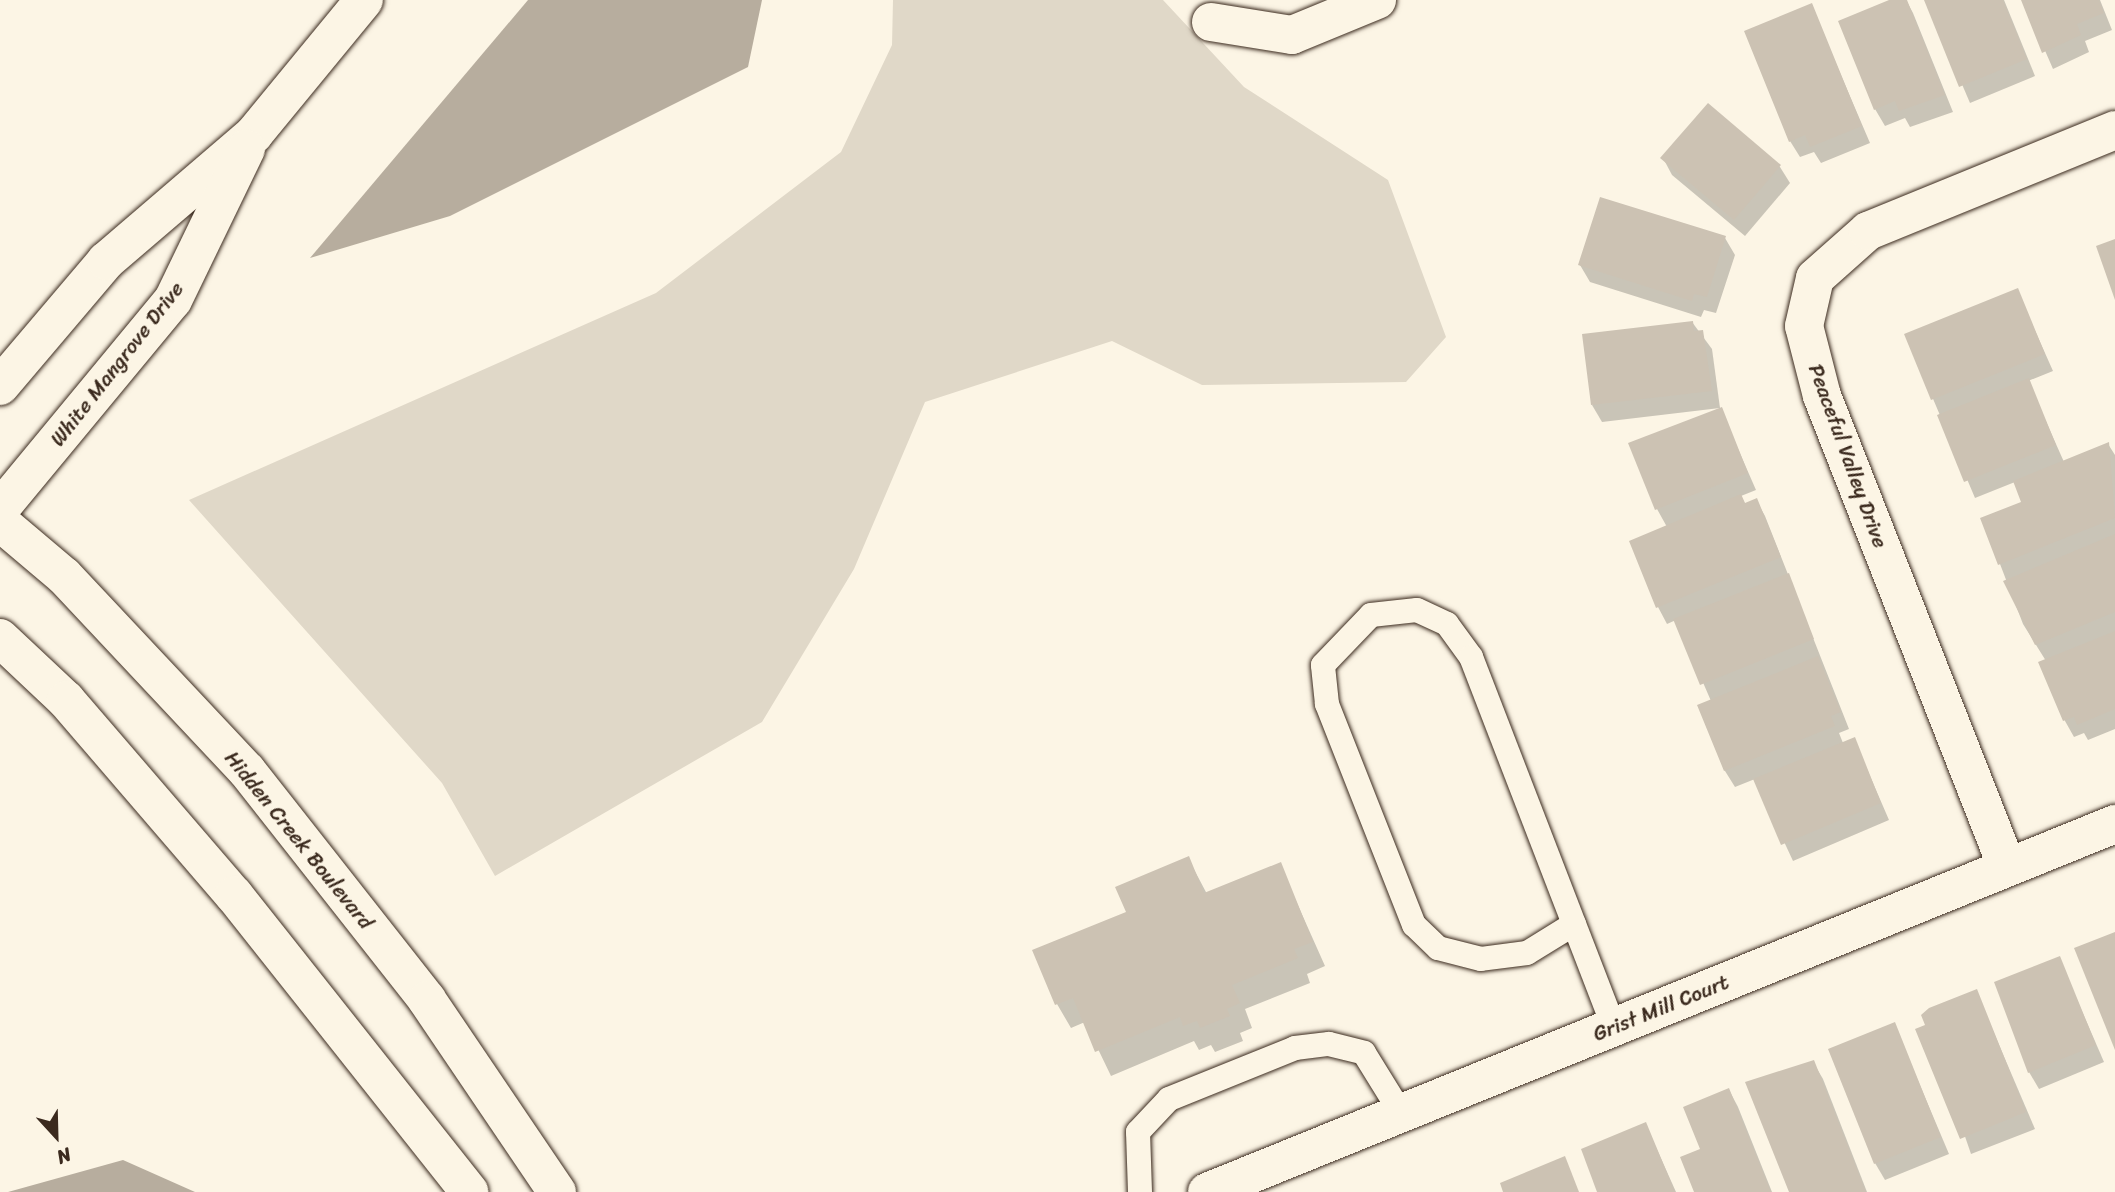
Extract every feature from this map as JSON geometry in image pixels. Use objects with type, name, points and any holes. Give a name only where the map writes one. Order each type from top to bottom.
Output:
[{"type":"street","name":"White Mangrove Drive","points":[[0,386],[106,261],[254,134],[364,0]]},
{"type":"street","points":[[1234,0],[1211,22],[1292,35],[1377,0]]},
{"type":"street","name":"Peaceful Valley Drive","points":[[2007,867],[1822,396],[1804,326],[1815,278],[1868,231],[2115,130]]},
{"type":"street","name":"White Mangrove Drive","points":[[0,509],[173,300],[254,134]]},
{"type":"street","name":"Hidden Creek Boulevard","points":[[0,522],[64,576],[247,771],[427,1000],[558,1192]]},
{"type":"street","points":[[0,638],[65,700],[233,895],[469,1192]]},
{"type":"street","name":"Grist Mill Court","points":[[1207,1192],[2115,824]]},
{"type":"lane","points":[[1574,923],[1527,953],[1481,959],[1438,948],[1414,925],[1327,704],[1323,665],[1371,615],[1417,610],[1447,624],[1471,657],[1574,923],[1614,1027]]},
{"type":"lane","points":[[1140,1192],[1138,1132],[1169,1099],[1295,1048],[1329,1044],[1364,1054],[1401,1113]]},
{"type":"shaded area","points":[[528,0],[762,0],[748,67],[450,216],[310,258]]},
{"type":"shaded area","points":[[893,0],[1163,0],[1244,87],[1388,180],[1446,337],[1406,382],[1202,385],[1112,341],[925,402],[854,569],[762,722],[495,876],[442,783],[189,500],[656,293],[841,152],[892,45]]},
{"type":"shaded area","points":[[123,1160],[195,1192],[8,1192]]},
{"type":"building","points":[[1889,0],[1907,0],[1945,95],[1899,111],[1895,101],[1874,110],[1838,21]]},
{"type":"building","points":[[1924,0],[2003,0],[2027,59],[1959,87]]},
{"type":"building","points":[[2021,0],[2099,0],[2104,13],[2077,24],[2081,35],[2042,53]]},
{"type":"building","points":[[1812,3],[1862,126],[1810,147],[1805,135],[1789,142],[1744,31]]},
{"type":"building","points":[[1708,103],[1781,165],[1734,220],[1660,158]]},
{"type":"building","points":[[1600,197],[1726,236],[1707,297],[1694,294],[1692,301],[1578,265]]},
{"type":"building","points":[[2115,239],[2115,300],[2096,246]]},
{"type":"building","points":[[2018,288],[2045,354],[1931,400],[1904,334]]},
{"type":"building","points":[[1693,321],[1694,331],[1703,330],[1712,391],[1591,405],[1582,334]]},
{"type":"building","points":[[2029,378],[2056,445],[1964,482],[1937,415]]},
{"type":"building","points":[[1722,407],[1748,473],[1655,510],[1628,443]]},
{"type":"building","points":[[2109,442],[2115,518],[1998,565],[1980,518],[2021,502],[2013,481]]},
{"type":"building","points":[[1741,494],[1745,503],[1757,498],[1781,557],[1656,608],[1629,541]]},
{"type":"building","points":[[2115,534],[2115,612],[2035,645],[2003,581]]},
{"type":"building","points":[[1789,573],[1814,639],[1700,685],[1673,619]]},
{"type":"building","points":[[2115,631],[2115,709],[2077,725],[2074,717],[2063,721],[2038,662]]},
{"type":"building","points":[[1818,656],[1841,712],[1831,716],[1835,726],[1724,771],[1697,705]]},
{"type":"building","points":[[1855,737],[1881,803],[1781,845],[1753,779]]},
{"type":"building","points":[[1189,856],[1204,893],[1281,862],[1313,942],[1294,949],[1298,958],[1232,985],[1240,1003],[1227,1009],[1230,1016],[1200,1028],[1197,1021],[1183,1026],[1180,1017],[1095,1052],[1073,998],[1055,1005],[1032,950],[1126,912],[1115,887]]},
{"type":"building","points":[[2115,932],[2115,1050],[2074,948]]},
{"type":"building","points":[[2060,956],[2096,1045],[2028,1073],[1994,982]]},
{"type":"building","points":[[1977,989],[2026,1112],[1960,1139],[1915,1029],[1925,1025],[1921,1015],[1929,1008]]},
{"type":"building","points":[[1895,1022],[1941,1137],[1874,1164],[1828,1049]]},
{"type":"building","points":[[1814,1060],[1866,1192],[1789,1192],[1745,1082]]},
{"type":"building","points":[[1729,1088],[1771,1192],[1694,1192],[1680,1157],[1700,1149],[1683,1107]]},
{"type":"building","points":[[1646,1122],[1675,1192],[1597,1192],[1581,1149]]},
{"type":"building","points":[[1565,1156],[1579,1192],[1503,1192],[1500,1183]]}]
